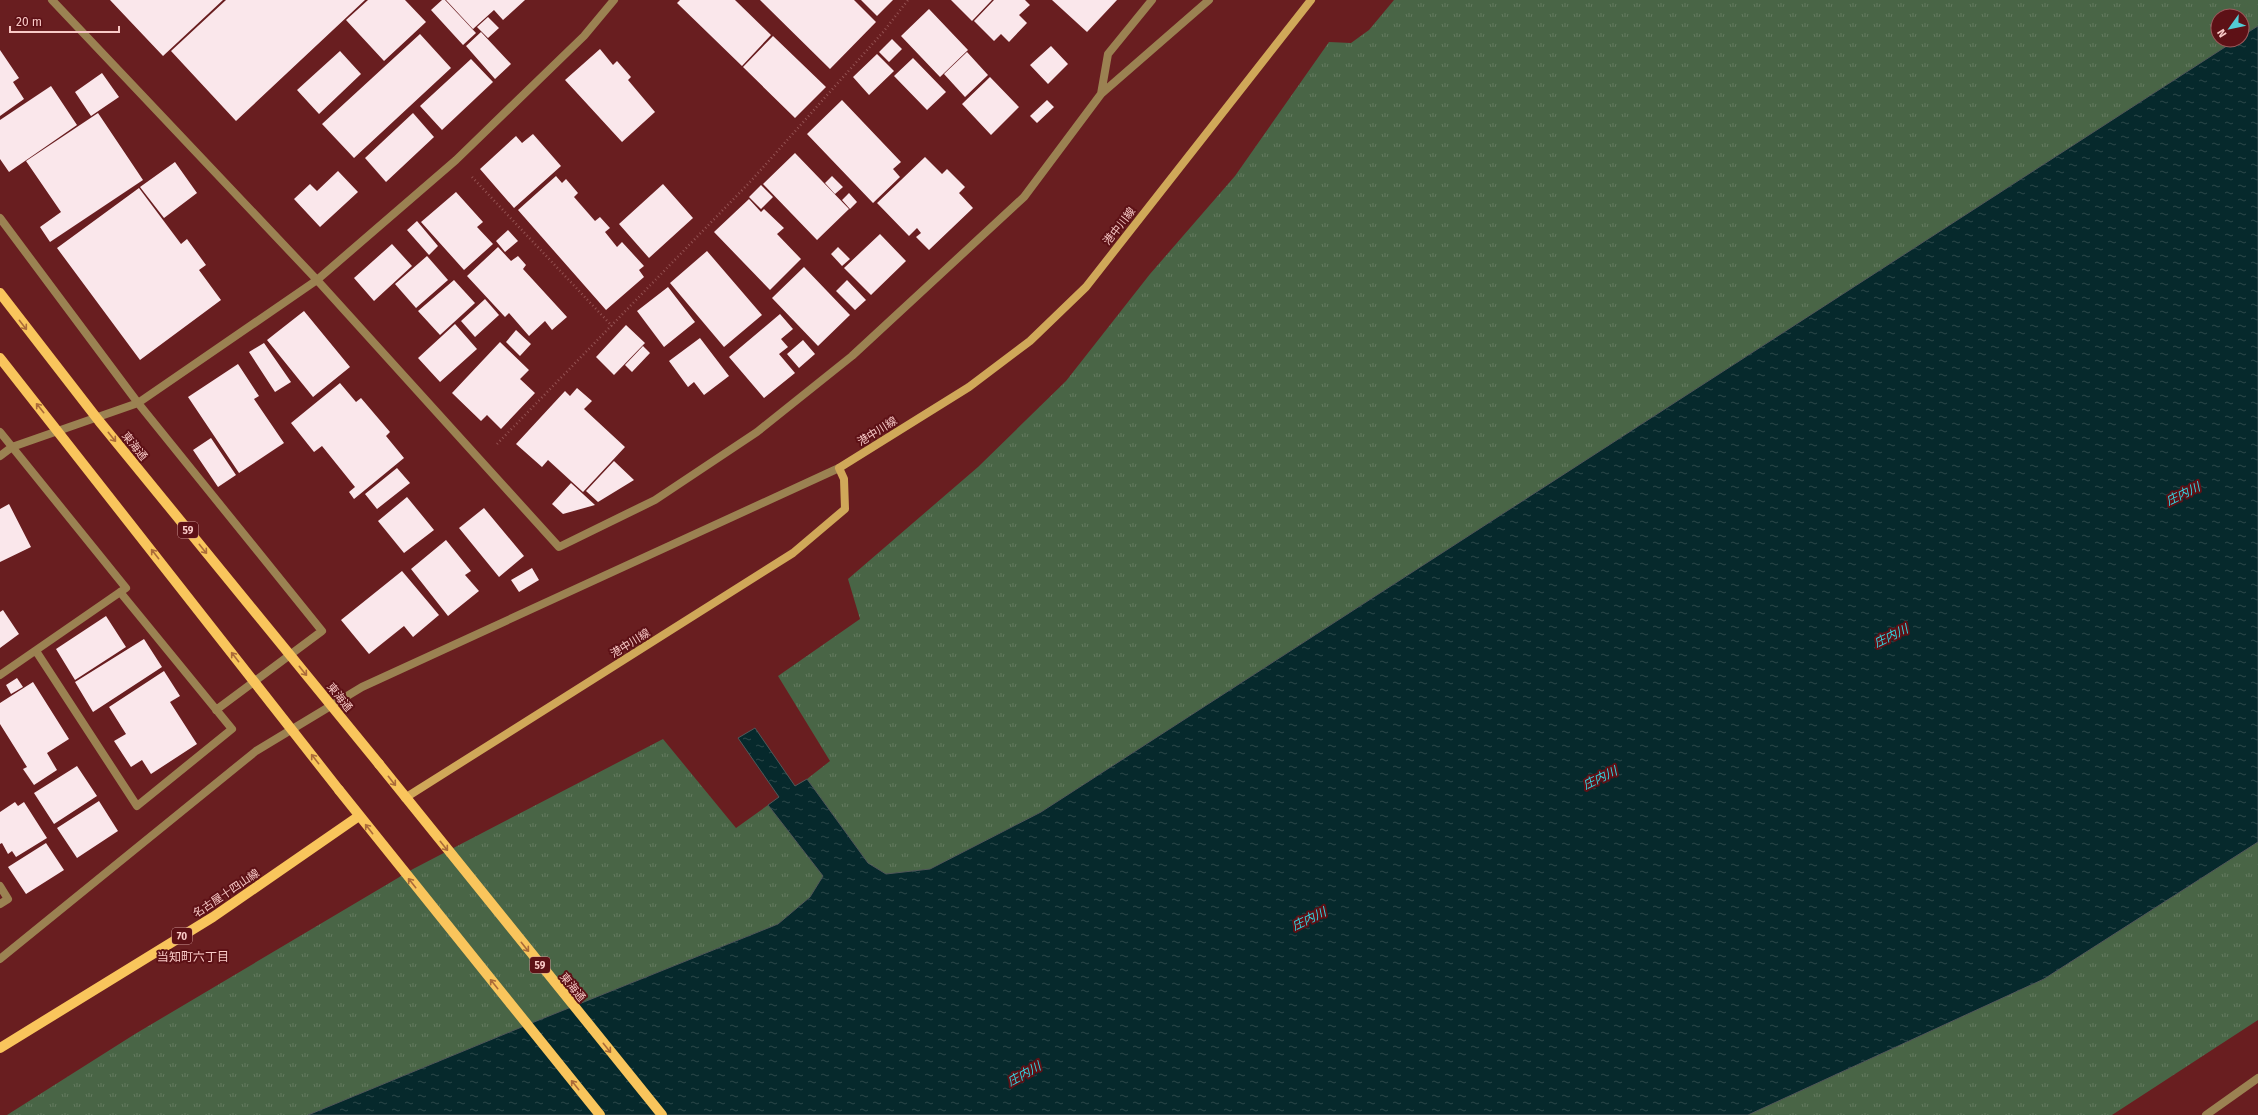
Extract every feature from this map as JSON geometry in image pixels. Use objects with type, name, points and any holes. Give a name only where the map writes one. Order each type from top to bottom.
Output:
[{"type":"main road","name":"港中川線","points":[[405,798],[793,553],[846,509],[844,479],[839,468],[969,387],[1030,341],[1080,292],[1311,0]]},
{"type":"main road","name":"東海通","points":[[0,293],[99,421],[379,764],[419,816],[662,1115]]},
{"type":"main road","points":[[0,358],[358,816],[600,1115]]},
{"type":"main road","name":"名古屋十四山線","points":[[0,1048],[213,917],[358,816]]},
{"type":"street","points":[[52,0],[317,280],[559,547],[655,500],[757,432],[852,356],[1024,197],[1101,94],[1209,0]]},
{"type":"street","points":[[0,456],[12,448],[138,403],[317,280],[456,160],[584,36],[614,0]]},
{"type":"street","points":[[1101,94],[1108,54],[1152,0]]},
{"type":"street","points":[[0,218],[138,403],[322,631],[216,710]]},
{"type":"street","points":[[0,432],[126,588],[0,675]]},
{"type":"street","points":[[0,959],[256,752],[311,716],[370,683],[839,468]]},
{"type":"street","points":[[36,651],[137,806],[232,729],[120,592]]},
{"type":"street","points":[[0,886],[8,899],[0,904]]},
{"type":"street","points":[[2206,1115],[2258,1078]]},
{"type":"path","points":[[481,460],[750,182],[884,31],[908,0]]},
{"type":"path","points":[[456,160],[612,326]]},
{"type":"green space","points":[[1394,0],[2258,0],[2258,26],[2250,31],[2250,8],[2210,8],[2210,48],[2224,48],[1041,812],[930,869],[886,874],[868,863],[807,779],[830,761],[778,676],[860,619],[848,579],[978,467],[1066,381],[1150,274],[1235,176],[1329,42],[1351,43],[1369,30]]},
{"type":"green space","points":[[663,739],[736,828],[768,805],[823,876],[810,897],[778,924],[308,1115],[7,1115],[135,1034],[413,869]]},
{"type":"green space","points":[[2258,842],[2258,1020],[2112,1115],[1748,1115],[2044,979]]},
{"type":"water","name":"庄内川","points":[[2258,26],[2258,842],[2044,979],[1748,1115],[308,1115],[778,924],[810,897],[823,876],[768,805],[779,797],[738,738],[755,728],[795,786],[807,779],[868,863],[886,874],[930,869],[1041,812],[2224,48],[2250,48],[2250,31]]},
{"type":"building","points":[[110,0],[223,0],[163,56]]},
{"type":"building","points":[[226,0],[365,0],[236,121],[171,51]]},
{"type":"building","points":[[368,0],[405,0],[426,22],[384,61],[346,20]]},
{"type":"building","points":[[442,0],[445,0],[476,33],[463,45],[431,10]]},
{"type":"building","points":[[446,0],[525,0],[503,20],[494,10],[473,29]]},
{"type":"building","points":[[680,0],[735,0],[771,35],[742,66],[677,3]]},
{"type":"building","points":[[760,0],[854,0],[876,22],[830,69]]},
{"type":"building","points":[[861,0],[893,0],[877,16]]},
{"type":"building","points":[[951,0],[992,0],[972,21]]},
{"type":"building","points":[[994,0],[1025,0],[1030,5],[1019,15],[1027,23],[1009,42],[1001,34],[994,41],[974,21]]},
{"type":"building","points":[[1052,0],[1117,0],[1087,32]]},
{"type":"building","points":[[929,9],[968,50],[940,77],[901,36]]},
{"type":"building","points":[[488,17],[499,28],[488,38],[477,27]]},
{"type":"building","points":[[481,32],[511,64],[495,79],[466,46]]},
{"type":"building","points":[[420,34],[451,68],[354,158],[322,124]]},
{"type":"building","points":[[773,36],[826,87],[795,118],[743,67]]},
{"type":"building","points":[[892,39],[902,49],[889,62],[879,52]]},
{"type":"building","points":[[1051,46],[1068,64],[1048,84],[1030,65]]},
{"type":"building","points":[[600,49],[613,65],[617,61],[631,77],[628,80],[655,112],[622,142],[565,80]]},
{"type":"building","points":[[0,50],[19,78],[13,82],[24,99],[0,116]]},
{"type":"building","points":[[340,51],[361,74],[319,114],[297,90]]},
{"type":"building","points":[[967,52],[988,75],[965,97],[944,74]]},
{"type":"building","points":[[877,54],[894,71],[869,95],[853,77]]},
{"type":"building","points":[[913,58],[946,92],[927,110],[894,76]]},
{"type":"building","points":[[471,59],[493,82],[442,130],[420,106]]},
{"type":"building","points":[[102,73],[119,97],[91,116],[75,92]]},
{"type":"building","points":[[990,77],[1019,107],[991,135],[962,104]]},
{"type":"building","points":[[51,86],[77,125],[9,172],[0,159],[0,120]]},
{"type":"building","points":[[842,100],[901,162],[893,169],[900,177],[873,203],[807,134]]},
{"type":"building","points":[[1047,100],[1054,107],[1037,123],[1030,116]]},
{"type":"building","points":[[98,113],[143,180],[50,242],[40,227],[61,212],[26,161]]},
{"type":"building","points":[[413,113],[434,137],[386,182],[365,158]]},
{"type":"building","points":[[533,134],[561,166],[514,208],[480,169],[516,136],[522,143]]},
{"type":"building","points":[[795,153],[849,209],[817,240],[763,184]]},
{"type":"building","points":[[925,157],[942,174],[947,169],[965,187],[959,193],[973,208],[929,250],[916,237],[921,233],[917,228],[909,236],[877,203]]},
{"type":"building","points":[[175,162],[197,193],[164,218],[140,187]]},
{"type":"building","points":[[338,171],[358,192],[320,227],[294,199],[310,184],[317,191]]},
{"type":"building","points":[[556,176],[562,183],[566,179],[578,193],[574,197],[595,221],[600,217],[610,228],[605,232],[617,247],[622,242],[644,266],[639,270],[644,277],[606,310],[518,210]]},
{"type":"building","points":[[832,176],[843,187],[835,194],[825,183]]},
{"type":"building","points":[[663,184],[693,218],[649,258],[619,224]]},
{"type":"building","points":[[761,185],[773,197],[761,209],[749,197]]},
{"type":"building","points":[[139,188],[181,244],[187,239],[206,265],[199,270],[221,300],[140,360],[57,248]]},
{"type":"building","points":[[456,192],[483,222],[477,227],[493,244],[464,270],[421,222]]},
{"type":"building","points":[[849,193],[857,202],[850,209],[842,200]]},
{"type":"building","points":[[749,199],[761,212],[764,209],[784,228],[777,234],[801,259],[770,290],[714,232]]},
{"type":"building","points":[[417,221],[438,246],[429,255],[407,230]]},
{"type":"building","points":[[508,230],[518,241],[505,252],[496,241]]},
{"type":"building","points":[[880,234],[906,261],[871,295],[844,268]]},
{"type":"building","points":[[392,244],[412,266],[374,301],[354,278]]},
{"type":"building","points":[[498,247],[511,261],[518,256],[526,265],[523,269],[567,317],[552,330],[545,321],[529,336],[509,313],[505,317],[467,276]]},
{"type":"building","points":[[838,247],[850,259],[842,266],[831,254]]},
{"type":"building","points":[[707,251],[762,315],[724,347],[670,283]]},
{"type":"building","points":[[427,256],[448,280],[416,308],[395,284]]},
{"type":"building","points":[[804,267],[850,315],[818,346],[772,298]]},
{"type":"building","points":[[454,280],[475,303],[440,335],[418,311]]},
{"type":"building","points":[[847,280],[866,300],[855,310],[836,291]]},
{"type":"building","points":[[668,287],[695,322],[664,347],[637,311]]},
{"type":"building","points":[[485,299],[499,315],[475,337],[461,321]]},
{"type":"building","points":[[304,311],[350,367],[313,397],[267,340]]},
{"type":"building","points":[[780,314],[793,329],[781,339],[788,347],[779,354],[795,373],[764,398],[729,357]]},
{"type":"building","points":[[455,324],[477,349],[440,382],[418,358]]},
{"type":"building","points":[[626,325],[645,343],[614,375],[596,357]]},
{"type":"building","points":[[516,330],[531,344],[520,356],[506,342]]},
{"type":"building","points":[[700,338],[729,376],[704,395],[694,382],[688,387],[669,361]]},
{"type":"building","points":[[803,340],[815,354],[799,368],[787,354]]},
{"type":"building","points":[[500,342],[529,370],[520,379],[535,393],[501,429],[487,415],[481,421],[452,393]]},
{"type":"building","points":[[264,343],[291,382],[275,392],[249,352]]},
{"type":"building","points":[[643,346],[650,353],[632,372],[625,365]]},
{"type":"building","points":[[238,364],[259,396],[254,399],[284,443],[239,473],[188,397]]},
{"type":"building","points":[[340,383],[356,402],[361,398],[390,432],[386,436],[404,458],[354,499],[349,492],[355,487],[322,446],[314,452],[291,423]]},
{"type":"building","points":[[577,388],[592,401],[584,409],[625,447],[583,492],[548,460],[542,467],[516,444],[565,391],[570,396]]},
{"type":"building","points":[[211,438],[236,475],[218,487],[193,450]]},
{"type":"building","points":[[614,461],[634,480],[598,502],[586,491]]},
{"type":"building","points":[[397,468],[410,483],[377,509],[365,494]]},
{"type":"building","points":[[571,483],[595,505],[563,514],[552,504]]},
{"type":"building","points":[[407,497],[434,530],[404,553],[378,521]]},
{"type":"building","points":[[9,504],[31,547],[0,562],[0,509]]},
{"type":"building","points":[[484,508],[524,556],[499,577],[459,528]]},
{"type":"building","points":[[446,540],[471,571],[465,575],[479,591],[448,616],[411,569]]},
{"type":"building","points":[[532,568],[539,580],[519,592],[511,580]]},
{"type":"building","points":[[402,571],[439,615],[413,637],[404,626],[369,654],[341,620]]},
{"type":"building","points":[[3,610],[19,634],[0,648],[0,612]]},
{"type":"building","points":[[106,616],[126,647],[75,680],[56,649]]},
{"type":"building","points":[[144,639],[162,667],[93,712],[75,682]]},
{"type":"building","points":[[164,671],[180,696],[170,702],[197,744],[151,774],[142,760],[131,767],[114,741],[126,734],[109,707]]},
{"type":"building","points":[[17,678],[23,687],[11,694],[6,685]]},
{"type":"building","points":[[33,682],[69,739],[47,753],[57,770],[34,785],[23,769],[27,767],[0,724],[0,703]]},
{"type":"building","points":[[77,766],[97,796],[54,824],[34,793]]},
{"type":"building","points":[[99,801],[118,831],[77,858],[57,828]]},
{"type":"building","points":[[15,802],[18,806],[24,802],[47,838],[16,857],[12,851],[8,854],[2,843],[0,844],[0,812]]},
{"type":"building","points":[[46,843],[64,870],[26,894],[8,867]]},
{"type":"district","name":"当知町六丁目","points":[[193,957]]}]
